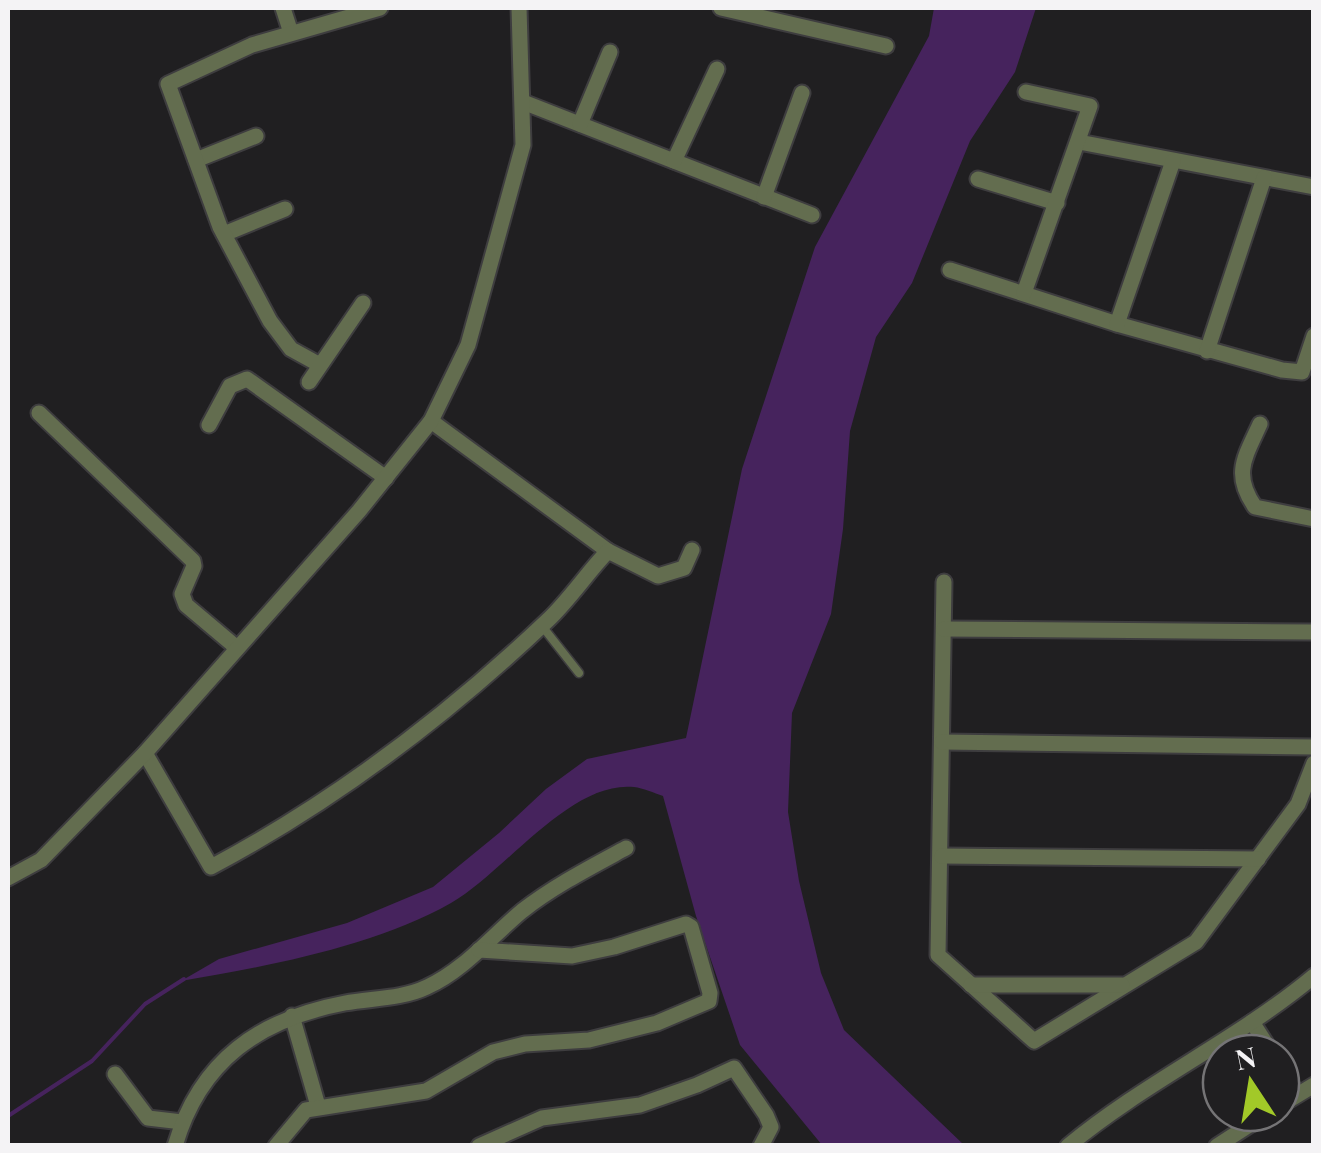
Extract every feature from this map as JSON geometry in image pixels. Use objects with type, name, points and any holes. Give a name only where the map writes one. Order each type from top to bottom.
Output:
[{"type":"street","points":[[283,8],[292,34]]},
{"type":"street","points":[[320,365],[291,348],[281,335],[224,234],[168,84],[252,45],[347,12],[380,8]]},
{"type":"street","points":[[8,878],[41,860],[144,753],[386,478],[430,421],[468,345],[523,145],[519,8]]},
{"type":"street","points":[[720,8],[886,46]]},
{"type":"street","points":[[580,124],[610,52]]},
{"type":"street","points":[[674,161],[717,69]]},
{"type":"street","points":[[1024,293],[1090,106],[1026,92]]},
{"type":"street","points":[[764,197],[802,93]]},
{"type":"street","points":[[523,102],[812,216]]},
{"type":"street","points":[[196,160],[256,136]]},
{"type":"street","points":[[1079,142],[1314,187]]},
{"type":"street","points":[[1117,324],[1173,160]]},
{"type":"street","points":[[1207,351],[1264,178]]},
{"type":"street","points":[[978,179],[1057,203]]},
{"type":"street","points":[[224,234],[284,209]]},
{"type":"street","points":[[950,270],[1117,324],[1282,370],[1302,372],[1314,336]]},
{"type":"street","points":[[309,382],[363,302]]},
{"type":"street","points":[[210,424],[230,386],[247,379],[386,478]]},
{"type":"street","points":[[39,413],[193,561],[182,594],[186,604],[236,648]]},
{"type":"street","points":[[430,421],[608,551],[658,576],[684,568],[692,550]]},
{"type":"street","points":[[1260,424],[1240,470],[1244,492],[1255,507],[1314,519]]},
{"type":"street","points":[[144,753],[212,867],[318,804],[462,698],[542,626],[608,551]]},
{"type":"street","points":[[944,582],[938,955],[1034,1041],[1196,942],[1298,804],[1314,764]]},
{"type":"street","points":[[944,629],[1314,632]]},
{"type":"street","points":[[942,742],[1314,747]]},
{"type":"street","points":[[175,1146],[182,1122],[204,1079],[250,1040],[292,1016],[427,988],[480,950],[525,909],[626,848]]},
{"type":"street","points":[[942,856],[1258,859]]},
{"type":"street","points":[[276,1146],[306,1110],[426,1091],[493,1052],[525,1044],[589,1040],[656,1022],[709,1000],[691,927],[686,924],[572,956],[480,950]]},
{"type":"street","points":[[1068,1146],[1102,1117],[1252,1022],[1314,976]]},
{"type":"street","points":[[971,985],[1125,984]]},
{"type":"street","points":[[292,1016],[318,1106]]},
{"type":"street","points":[[1252,1022],[1259,1033]]},
{"type":"street","points":[[478,1146],[542,1118],[640,1105],[734,1068],[771,1127],[761,1146]]},
{"type":"street","points":[[115,1074],[148,1118],[182,1122]]},
{"type":"lane","points":[[542,626],[579,673]]},
{"type":"shaded area","points":[[934,8],[1036,8],[1015,72],[970,141],[912,283],[876,337],[850,431],[843,529],[831,614],[792,713],[788,812],[799,881],[821,973],[844,1030],[964,1145],[822,1145],[740,1045],[696,916],[663,796],[637,788],[610,789],[586,798],[451,903],[388,932],[319,953],[181,981],[219,959],[347,923],[433,887],[546,789],[587,759],[686,738],[742,469],[815,247],[929,36]]},
{"type":"waterway","points":[[8,1116],[92,1061],[145,1004],[184,979]]}]
